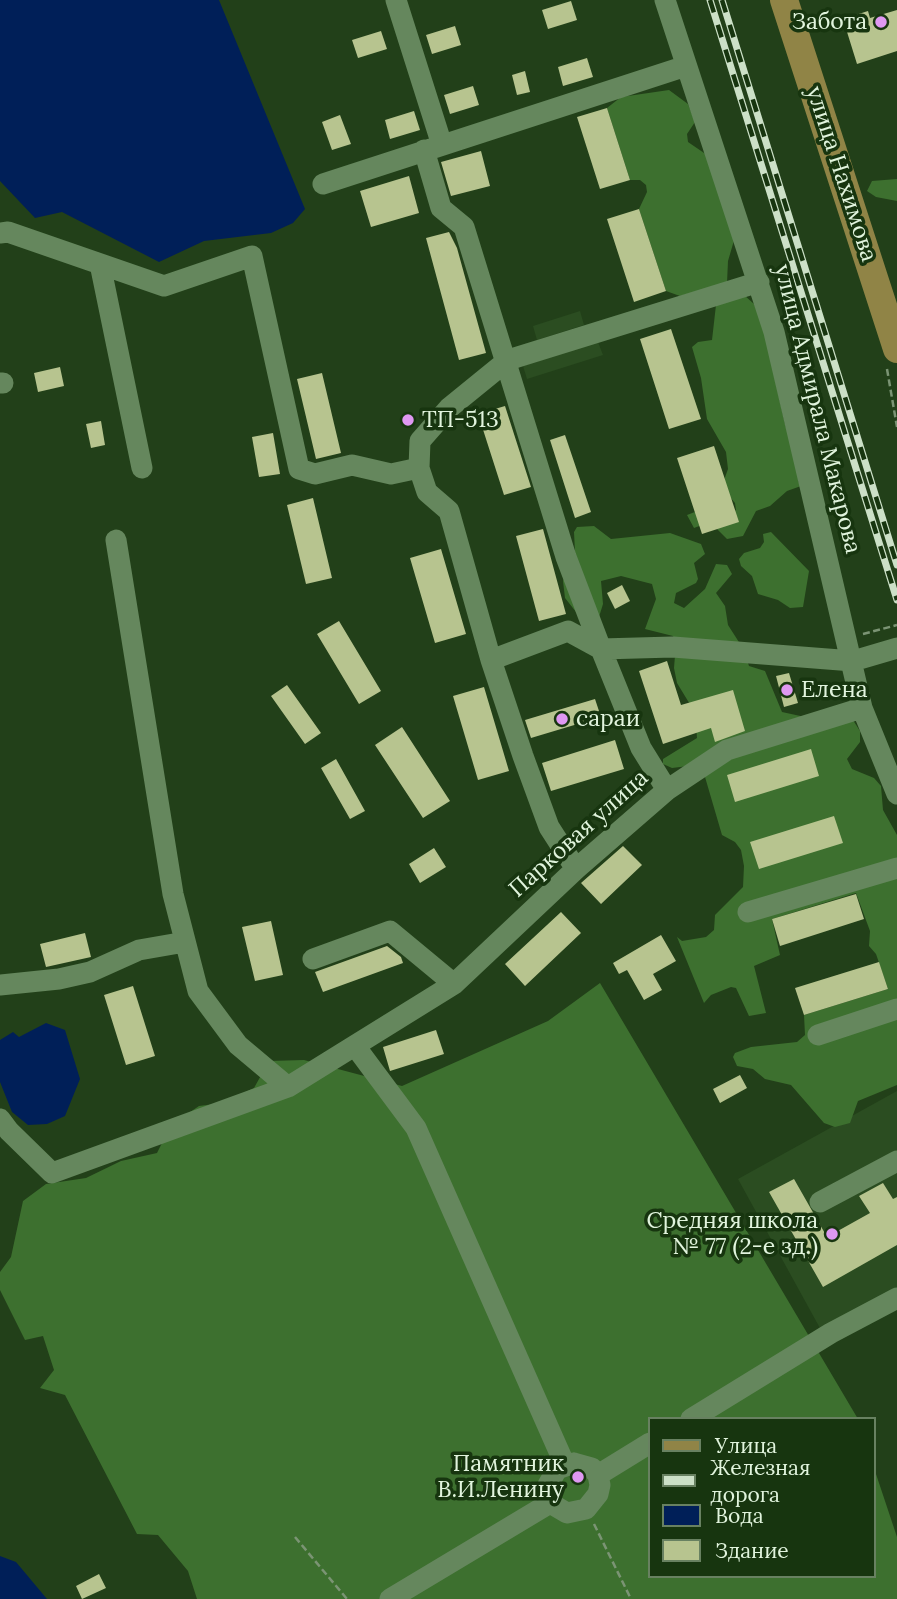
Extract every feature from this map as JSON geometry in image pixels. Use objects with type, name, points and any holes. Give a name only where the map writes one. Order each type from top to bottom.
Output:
[{"type":"main road","name":"улица Нахимова","points":[[784,0],[896,347]]},
{"type":"street","points":[[396,0],[433,147],[441,208],[464,227],[508,360],[566,557],[641,748],[667,790]]},
{"type":"street","name":"улица Адмирала Макарова","points":[[665,0],[775,332],[862,708],[897,794]]},
{"type":"street","points":[[323,184],[686,66]]},
{"type":"street","points":[[0,233],[9,232],[164,286],[252,256],[299,469],[315,474],[352,465],[391,474],[419,468]]},
{"type":"street","points":[[100,264],[142,468]]},
{"type":"street","points":[[576,869],[549,827],[491,660],[449,511],[427,492],[419,468],[420,441],[449,408],[508,360],[759,282]]},
{"type":"street","points":[[117,540],[173,894],[198,991],[238,1045],[288,1087]]},
{"type":"street","points":[[491,660],[568,631],[601,649],[673,647],[788,656],[850,649],[897,648]]},
{"type":"street","points":[[850,649],[897,635]]},
{"type":"street","name":"Парковая улица","points":[[0,1119],[52,1173],[288,1087],[454,984],[576,869],[667,790],[727,750],[862,708]]},
{"type":"street","points":[[748,912],[897,868]]},
{"type":"street","points":[[313,958],[390,931],[454,984]]},
{"type":"street","points":[[0,985],[69,977],[90,972],[139,950],[185,942]]},
{"type":"street","points":[[818,1035],[897,1009]]},
{"type":"street","points":[[355,1046],[416,1128],[565,1465]]},
{"type":"street","points":[[820,1202],[897,1161]]},
{"type":"street","points":[[694,1417],[831,1333],[897,1298]]},
{"type":"street","points":[[598,1475],[648,1444]]},
{"type":"street","points":[[584,1464],[598,1475],[598,1494],[586,1509],[567,1513],[550,1503],[547,1494],[551,1476],[565,1465],[584,1464]]},
{"type":"street","points":[[390,1599],[550,1503]]},
{"type":"path","points":[[896,347],[883,349],[897,427]]},
{"type":"path","points":[[850,649],[897,625]]},
{"type":"path","points":[[586,1509],[631,1599]]},
{"type":"path","points":[[295,1538],[347,1599]]},
{"type":"shaded area","points":[[669,90],[688,104],[695,122],[687,134],[688,142],[707,155],[735,237],[728,261],[727,283],[680,296],[666,291],[639,209],[647,192],[646,185],[640,180],[630,180],[607,108],[621,97]]},
{"type":"shaded area","points":[[897,179],[897,201],[876,197],[867,191],[872,181]]},
{"type":"shaded area","points":[[744,295],[754,304],[763,325],[785,424],[802,476],[798,481],[801,486],[787,491],[770,506],[756,511],[743,536],[727,539],[710,522],[694,528],[687,515],[700,510],[731,514],[736,510],[735,503],[724,490],[723,483],[728,469],[726,452],[707,419],[701,378],[692,347],[698,342],[712,340],[716,305]]},
{"type":"shaded area","points":[[580,311],[584,325],[537,340],[533,326]]},
{"type":"shaded area","points":[[598,342],[603,355],[527,379],[523,366]]},
{"type":"shaded area","points":[[594,526],[611,539],[670,533],[701,544],[705,554],[694,563],[698,579],[696,583],[676,593],[674,603],[684,608],[705,589],[716,564],[727,565],[732,574],[716,593],[725,606],[728,625],[744,650],[749,666],[765,671],[782,712],[805,717],[851,717],[860,731],[860,742],[847,759],[852,769],[874,778],[881,786],[883,810],[897,835],[897,1085],[858,1101],[850,1123],[835,1127],[824,1123],[791,1085],[765,1079],[753,1069],[737,1066],[733,1057],[735,1053],[751,1047],[797,1042],[805,1035],[804,1015],[888,989],[876,954],[869,946],[870,931],[856,893],[772,919],[780,955],[754,966],[766,1013],[749,1016],[736,988],[731,987],[711,995],[704,1003],[677,937],[682,941],[706,937],[714,930],[715,915],[743,887],[744,866],[741,850],[735,842],[722,835],[705,777],[688,766],[672,768],[663,764],[663,759],[697,738],[691,706],[677,683],[674,668],[676,643],[673,636],[645,629],[656,599],[652,584],[621,576],[601,581],[603,604],[599,617],[580,617],[565,598],[563,581],[575,552],[574,532],[577,527]]},
{"type":"shaded area","points":[[771,532],[809,571],[803,607],[790,608],[778,600],[758,594],[752,576],[741,566],[739,559],[744,553],[760,548],[764,542],[763,534]]},
{"type":"shaded area","points":[[600,983],[857,1417],[648,1417],[648,1578],[876,1578],[876,1474],[897,1537],[897,1599],[197,1599],[188,1571],[158,1535],[137,1534],[65,1395],[40,1388],[54,1370],[43,1336],[25,1340],[0,1290],[0,1272],[11,1257],[23,1201],[46,1184],[86,1178],[121,1161],[157,1153],[171,1125],[199,1106],[222,1103],[254,1088],[269,1061],[304,1060],[402,1086],[548,1021]]},
{"type":"shaded area","name":"Средняя школа № 77 (2-е зд.)","points":[[897,1091],[897,1289],[821,1330],[738,1179]]},
{"type":"water","points":[[0,0],[219,0],[305,209],[293,223],[271,233],[204,241],[159,262],[62,212],[35,218],[0,181]]},
{"type":"water","points":[[46,1023],[65,1030],[80,1079],[65,1116],[47,1124],[28,1125],[12,1112],[0,1082],[0,1040],[13,1032],[19,1037]]},
{"type":"water","points":[[0,1556],[16,1562],[47,1599],[0,1599]]},
{"type":"building","points":[[571,1],[577,20],[548,29],[542,10]]},
{"type":"building","points":[[897,10],[897,51],[857,64],[843,19],[868,11],[870,18]]},
{"type":"building","points":[[455,26],[461,45],[432,54],[426,35]]},
{"type":"building","points":[[381,31],[387,49],[358,58],[352,40]]},
{"type":"building","points":[[587,58],[593,77],[563,86],[558,67]]},
{"type":"building","points":[[525,71],[530,92],[517,95],[512,75]]},
{"type":"building","points":[[473,86],[479,105],[450,114],[444,95]]},
{"type":"building","points":[[607,108],[630,180],[600,189],[577,117]]},
{"type":"building","points":[[414,111],[420,130],[390,139],[385,120]]},
{"type":"building","points":[[340,115],[351,144],[332,150],[322,122]]},
{"type":"building","points":[[481,151],[490,186],[451,196],[441,162]]},
{"type":"building","points":[[409,176],[419,213],[371,227],[360,191]]},
{"type":"building","points":[[639,209],[666,291],[634,302],[607,219]]},
{"type":"building","points":[[449,232],[457,248],[486,353],[459,360],[426,238]]},
{"type":"building","points":[[671,329],[701,419],[669,429],[640,339]]},
{"type":"building","points":[[60,367],[64,386],[38,392],[34,373]]},
{"type":"building","points":[[322,373],[341,453],[316,459],[297,379]]},
{"type":"building","points":[[505,406],[531,487],[504,495],[478,414]]},
{"type":"building","points":[[101,421],[105,445],[91,448],[86,424]]},
{"type":"building","points":[[273,433],[280,474],[259,477],[252,437]]},
{"type":"building","points":[[565,435],[591,512],[575,518],[550,440]]},
{"type":"building","points":[[714,446],[739,522],[702,534],[677,458]]},
{"type":"building","points":[[313,498],[332,578],[306,584],[287,505]]},
{"type":"building","points":[[543,529],[566,614],[539,621],[516,536]]},
{"type":"building","points":[[441,549],[466,634],[435,643],[410,558]]},
{"type":"building","points":[[622,585],[630,601],[615,609],[607,593]]},
{"type":"building","points":[[339,621],[381,691],[359,704],[317,634]]},
{"type":"building","points":[[667,661],[681,705],[733,690],[745,731],[715,742],[711,728],[663,744],[639,671]]},
{"type":"building","name":"Елена","points":[[789,673],[798,703],[784,707],[776,676]]},
{"type":"building","points":[[287,685],[321,733],[305,744],[271,696]]},
{"type":"building","points":[[484,687],[509,771],[478,780],[453,696]]},
{"type":"building","name":"сараи","points":[[595,699],[601,717],[531,738],[525,720]]},
{"type":"building","points":[[402,727],[450,801],[423,818],[375,745]]},
{"type":"building","points":[[615,740],[624,769],[551,791],[542,763]]},
{"type":"building","points":[[811,749],[819,776],[735,802],[727,775]]},
{"type":"building","points":[[336,759],[365,811],[350,819],[321,768]]},
{"type":"building","points":[[834,816],[843,843],[759,869],[750,842]]},
{"type":"building","points":[[623,846],[642,865],[601,904],[581,883]]},
{"type":"building","points":[[434,848],[446,867],[420,883],[409,864]]},
{"type":"building","points":[[856,894],[864,919],[780,946],[772,919]]},
{"type":"building","points":[[561,912],[581,933],[525,986],[505,964]]},
{"type":"building","points":[[271,921],[283,975],[255,981],[242,927]]},
{"type":"building","points":[[85,933],[91,957],[46,967],[40,944]]},
{"type":"building","points":[[661,935],[676,961],[653,974],[662,990],[644,1000],[627,970],[619,974],[613,963]]},
{"type":"building","points":[[387,946],[401,957],[403,963],[323,992],[315,972]]},
{"type":"building","points":[[879,962],[888,989],[804,1015],[795,988]]},
{"type":"building","points":[[133,986],[155,1056],[126,1065],[104,995]]},
{"type":"building","points":[[436,1030],[444,1054],[390,1071],[383,1047]]},
{"type":"building","points":[[740,1075],[747,1088],[720,1103],[713,1089]]},
{"type":"building","points":[[794,1179],[827,1237],[870,1213],[859,1196],[883,1183],[893,1199],[897,1197],[897,1245],[823,1287],[769,1192]]},
{"type":"building","points":[[99,1574],[106,1588],[82,1599],[76,1586]]},
{"type":"railway","points":[[710,0],[897,600]]},
{"type":"railway","points":[[722,0],[897,565]]},
{"type":"place","name":"Забота","points":[[881,22]]},
{"type":"place","name":"ТП-513","points":[[408,420]]},
{"type":"place","name":"Елена","points":[[787,690]]},
{"type":"place","name":"сараи","points":[[562,719]]},
{"type":"place","name":"Средняя школа № 77 (2-е зд.)","points":[[832,1234]]},
{"type":"place","name":"Памятник В.И.Ленину","points":[[578,1477]]}]
